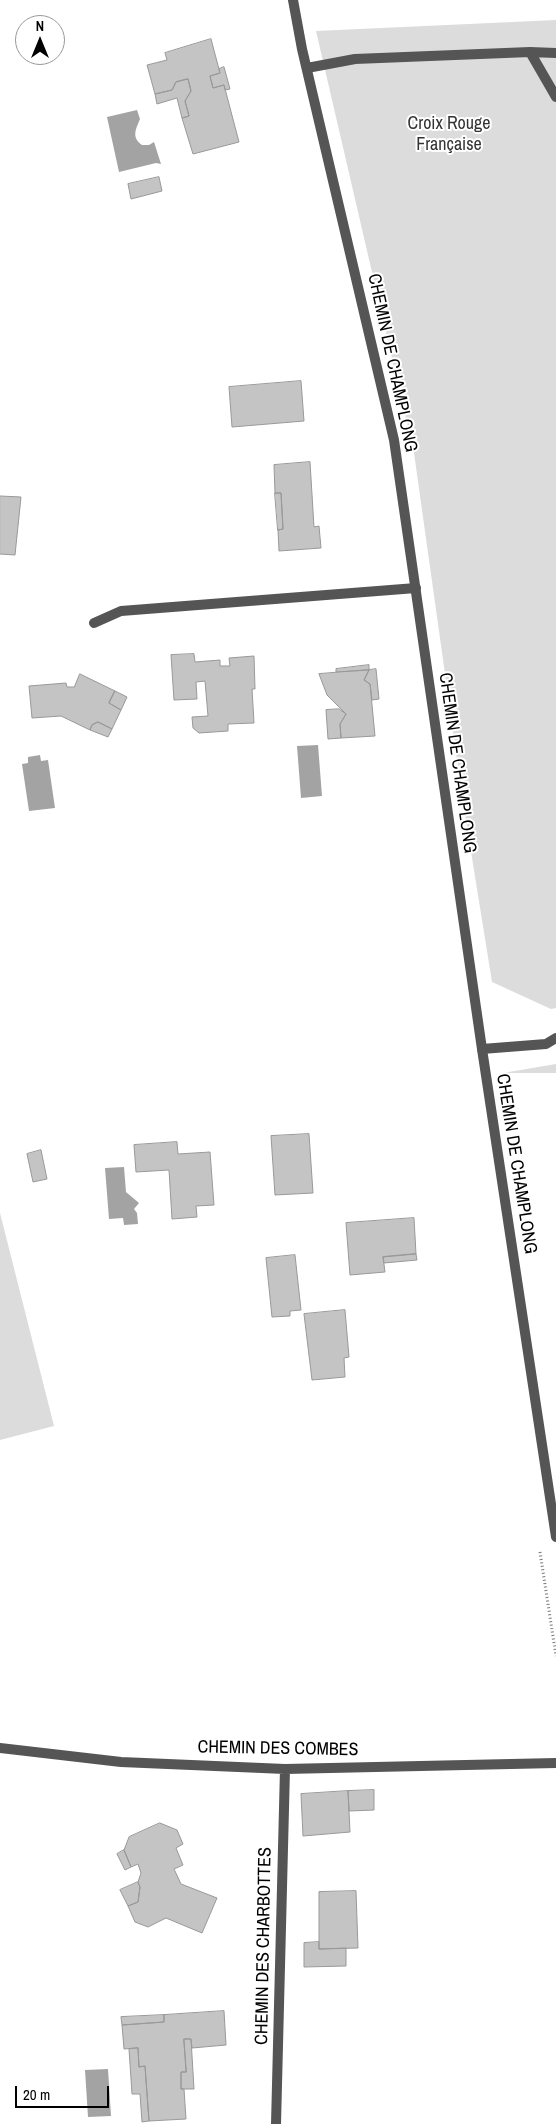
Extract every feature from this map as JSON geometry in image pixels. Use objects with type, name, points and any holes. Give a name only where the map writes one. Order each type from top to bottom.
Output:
[{"type":"street","name":"CHEMIN DE CHAMPLONG","points":[[293,0],[307,68],[394,440],[482,1049],[556,1537]]},
{"type":"street","points":[[307,68],[355,59],[530,52],[556,53]]},
{"type":"street","points":[[530,52],[556,97]]},
{"type":"street","points":[[94,623],[122,611],[416,588]]},
{"type":"street","points":[[482,1049],[546,1044],[556,1038]]},
{"type":"street","name":"CHEMIN DES COMBES","points":[[0,1748],[121,1762],[284,1768],[556,1762]]},
{"type":"street","name":"CHEMIN DES CHARBOTTES","points":[[276,2124],[284,1768]]},
{"type":"green space","name":"Croix Rouge Française","points":[[556,20],[556,1008],[551,1009],[492,982],[463,802],[414,453],[316,31]]},
{"type":"green space","points":[[556,1064],[556,1073],[503,1073]]},
{"type":"green space","points":[[0,1213],[54,1426],[0,1440]]},
{"type":"shaded area","points":[[137,110],[140,119],[135,133],[136,139],[142,145],[149,145],[154,142],[161,164],[156,163],[119,172],[107,117]]},
{"type":"shaded area","points":[[318,745],[322,796],[301,798],[297,746]]},
{"type":"shaded area","points":[[40,755],[41,761],[48,760],[55,808],[29,811],[22,764],[28,763],[28,757]]},
{"type":"shaded area","points":[[124,1167],[126,1192],[139,1203],[134,1209],[137,1213],[138,1224],[124,1225],[123,1218],[109,1219],[105,1168]]},
{"type":"shaded area","points":[[108,2069],[111,2116],[88,2117],[85,2070]]},
{"type":"building","points":[[211,39],[220,73],[210,76],[213,88],[224,85],[239,142],[193,154],[182,118],[189,116],[185,101],[191,91],[188,79],[176,82],[172,90],[155,94],[147,65],[167,60],[165,53]]},
{"type":"building","points":[[224,67],[230,89],[225,90],[224,85],[213,88],[210,76],[220,73],[219,69]]},
{"type":"building","points":[[188,79],[191,91],[185,101],[189,116],[182,118],[177,98],[157,104],[155,94],[172,90],[176,82]]},
{"type":"building","points":[[159,177],[162,191],[131,199],[128,184]]},
{"type":"building","points":[[301,381],[304,421],[232,427],[229,387]]},
{"type":"building","points":[[310,462],[314,527],[319,526],[321,548],[279,551],[278,530],[283,529],[281,493],[275,493],[274,465]]},
{"type":"building","points":[[275,493],[281,493],[283,529],[278,530]]},
{"type":"building","points":[[0,496],[21,497],[15,555],[0,554]]},
{"type":"building","points":[[194,654],[195,662],[220,660],[220,666],[230,666],[229,658],[254,656],[255,689],[252,689],[254,723],[228,724],[228,731],[199,733],[193,728],[192,717],[208,716],[205,681],[196,682],[197,699],[174,700],[171,655]]},
{"type":"building","points":[[369,665],[369,670],[336,672],[336,669]]},
{"type":"building","points":[[376,669],[379,699],[372,700],[370,684],[364,680],[369,670]]},
{"type":"building","points":[[369,670],[364,680],[370,684],[375,736],[341,738],[340,724],[346,714],[327,695],[319,674]]},
{"type":"building","points":[[80,674],[115,691],[109,703],[121,710],[112,729],[98,722],[92,725],[90,730],[61,716],[32,718],[29,686],[66,683],[67,687],[74,687]]},
{"type":"building","points":[[115,691],[127,697],[121,710],[109,703]]},
{"type":"building","points":[[339,709],[346,714],[340,724],[341,738],[328,739],[326,710]]},
{"type":"building","points":[[98,722],[112,729],[108,737],[90,730],[92,725]]},
{"type":"building","points":[[309,1134],[313,1193],[275,1195],[271,1136]]},
{"type":"building","points":[[177,1142],[178,1154],[210,1152],[214,1205],[196,1206],[197,1217],[172,1219],[169,1170],[136,1172],[134,1145]]},
{"type":"building","points":[[41,1150],[47,1179],[33,1182],[27,1154]]},
{"type":"building","points":[[414,1218],[416,1254],[383,1257],[385,1272],[350,1275],[346,1223]]},
{"type":"building","points":[[416,1254],[417,1260],[384,1263],[383,1257]]},
{"type":"building","points":[[295,1255],[301,1310],[290,1311],[290,1316],[272,1317],[266,1258]]},
{"type":"building","points":[[345,1310],[349,1357],[344,1358],[345,1377],[312,1380],[304,1314]]},
{"type":"building","points":[[374,1790],[374,1810],[349,1811],[348,1791]]},
{"type":"building","points":[[348,1791],[350,1832],[303,1836],[301,1794]]},
{"type":"building","points":[[160,1823],[177,1830],[183,1844],[176,1848],[183,1865],[174,1869],[181,1884],[217,1898],[202,1933],[166,1918],[148,1927],[135,1922],[128,1906],[138,1902],[140,1887],[138,1882],[141,1873],[138,1864],[131,1867],[124,1850],[129,1837]]},
{"type":"building","points":[[124,1850],[131,1867],[125,1870],[117,1854]]},
{"type":"building","points":[[138,1882],[140,1887],[138,1902],[128,1906],[120,1890]]},
{"type":"building","points":[[356,1891],[358,1948],[319,1949],[319,1892]]},
{"type":"building","points":[[319,1942],[319,1949],[346,1948],[346,1966],[304,1967],[304,1943]]},
{"type":"building","points":[[224,2011],[226,2045],[192,2048],[191,2039],[184,2039],[186,2072],[181,2072],[181,2089],[184,2089],[186,2119],[149,2121],[145,2066],[139,2067],[138,2048],[124,2049],[122,2025],[164,2022],[164,2015]]},
{"type":"building","points":[[164,2015],[164,2022],[122,2025],[121,2017]]},
{"type":"building","points":[[184,2039],[191,2039],[194,2089],[181,2089],[181,2072],[186,2072]]},
{"type":"building","points":[[138,2048],[139,2067],[145,2066],[149,2121],[142,2122],[140,2094],[132,2094],[129,2049]]}]
